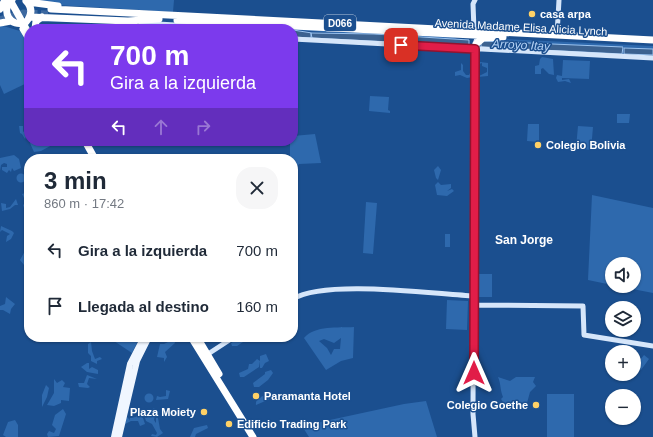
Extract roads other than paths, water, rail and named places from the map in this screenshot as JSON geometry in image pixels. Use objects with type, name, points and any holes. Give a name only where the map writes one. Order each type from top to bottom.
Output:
[{"type":"highway","points":[[26,1],[159,17]]},
{"type":"highway","points":[[0,23],[24,23],[29,18],[31,11],[26,1]]},
{"type":"highway","points":[[7,3],[6,13],[14,23],[24,30]]},
{"type":"highway","points":[[7,3],[26,24]]},
{"type":"highway","points":[[7,3],[24,27]]},
{"type":"highway","name":"Avenida Madame Elisa Alicia Lynch","points":[[51,11],[251,24]]},
{"type":"highway","points":[[29,18],[42,17],[131,21],[159,17]]},
{"type":"highway","points":[[36,24],[36,21],[42,17]]},
{"type":"highway","points":[[29,18],[32,24]]},
{"type":"highway","name":"Avenida Madame Elisa Alicia Lynch","points":[[298,28],[476,41],[557,38],[653,45]]},
{"type":"highway","name":"Avenida Madame Elisa Alicia Lynch","points":[[476,41],[503,37],[653,40]]},
{"type":"highway","points":[[195,342],[241,414],[253,437]]},
{"type":"highway","points":[[199,342],[205,356]]},
{"type":"highway","points":[[241,414],[258,437]]},
{"type":"main road","points":[[474,437],[476,41],[473,4],[475,0]]},
{"type":"main road","points":[[557,38],[559,0]]},
{"type":"main road","points":[[131,21],[168,24]]},
{"type":"main road","points":[[298,39],[476,41],[653,58]]},
{"type":"main road","points":[[298,296],[307,292],[351,289],[474,296]]},
{"type":"main road","points":[[474,305],[583,306],[584,335],[653,346]]},
{"type":"main road","points":[[114,437],[130,364],[141,342]]},
{"type":"main road","points":[[119,437],[136,361],[146,342]]},
{"type":"main road","points":[[205,356],[226,342]]},
{"type":"water","points":[[298,31],[312,33],[374,34],[469,40],[469,46],[312,38],[311,33],[311,38],[298,37]]},
{"type":"water","name":"Arroyo Itay","points":[[481,41],[623,47],[622,54],[481,47]]},
{"type":"water","points":[[624,48],[653,49],[653,55],[624,54]]},
{"type":"tunnel","points":[[0,20],[23,13],[51,14]]},
{"type":"place","name":"casa arpa","points":[[532,14]]},
{"type":"place","name":"Colegio Bolivia","points":[[538,145]]},
{"type":"place","name":"Paramanta Hotel","points":[[256,396]]},
{"type":"place","name":"Colegio Goethe","points":[[536,405]]},
{"type":"place","name":"Plaza Moiety","points":[[204,412]]},
{"type":"place","name":"Edificio Trading Park","points":[[229,424]]},
{"type":"district","name":"San Jorge","points":[[524,240]]}]
